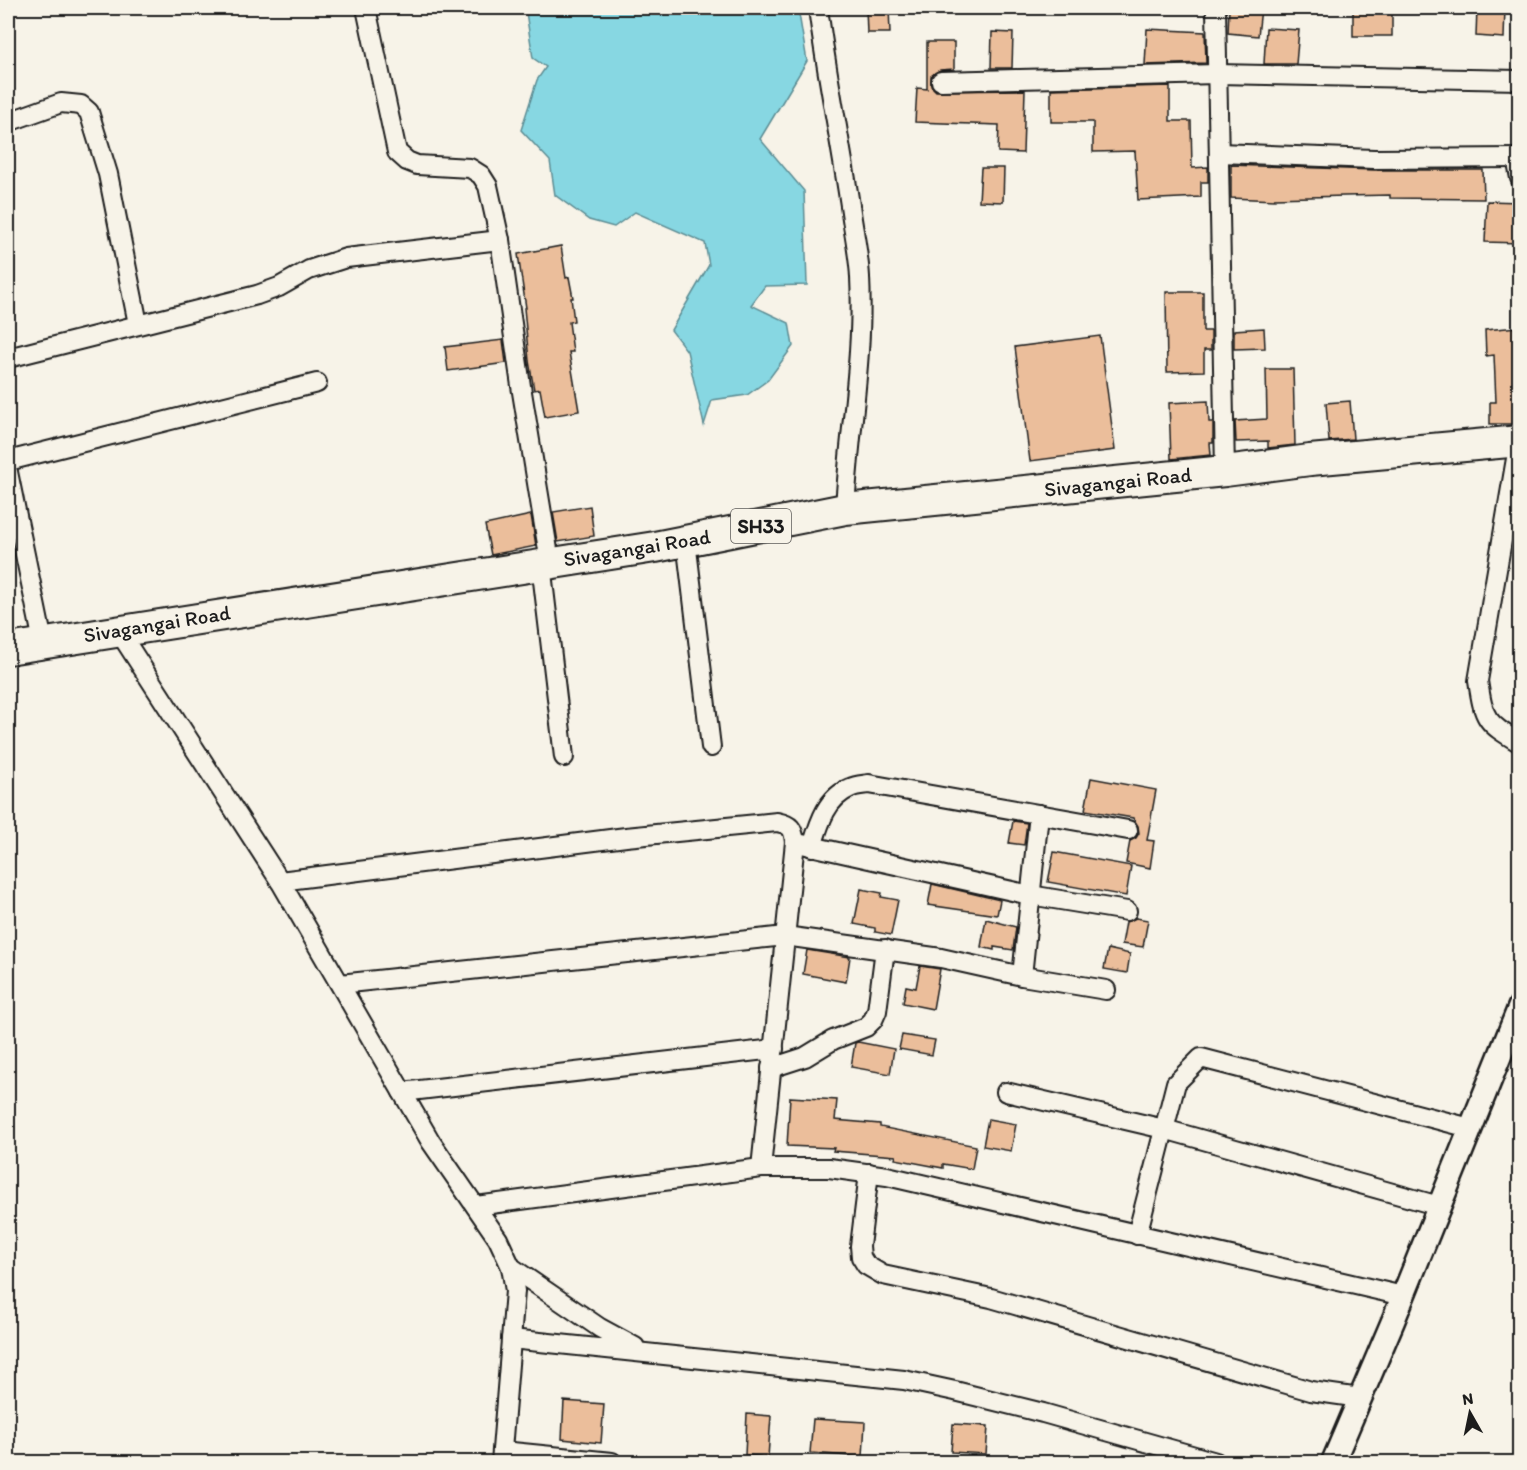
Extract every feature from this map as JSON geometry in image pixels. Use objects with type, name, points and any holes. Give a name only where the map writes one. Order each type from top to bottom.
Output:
[{"type":"main road","name":"Sivagangai Road","points":[[8,649],[655,547],[845,509],[1225,471],[1310,460],[1519,441]]},
{"type":"street","points":[[366,8],[397,152],[407,161],[417,165],[470,168],[481,175],[488,186],[500,240],[546,563],[564,757]]},
{"type":"street","points":[[818,8],[843,151],[860,276],[860,338],[845,509]]},
{"type":"street","points":[[1216,8],[1225,471]]},
{"type":"street","points":[[941,81],[1217,74],[1520,80]]},
{"type":"street","points":[[8,122],[61,103],[81,105],[89,112],[108,174],[138,324]]},
{"type":"street","points":[[1219,153],[1374,159],[1518,158],[1520,178]]},
{"type":"street","points":[[8,358],[257,295],[279,287],[309,270],[346,258],[500,240]]},
{"type":"street","points":[[8,461],[317,383]]},
{"type":"street","points":[[1519,441],[1478,681],[1483,711],[1495,728],[1520,743]]},
{"type":"street","points":[[8,472],[43,642]]},
{"type":"street","points":[[686,541],[711,747]]},
{"type":"street","points":[[118,630],[280,881],[431,1142],[498,1239],[510,1266],[515,1291],[501,1457],[612,1462]]},
{"type":"street","points":[[761,1168],[785,936],[803,845],[825,809],[836,798],[850,788],[869,784],[1128,830]]},
{"type":"street","points":[[1022,976],[1038,814]]},
{"type":"street","points":[[280,881],[626,837],[777,822],[789,825],[803,845],[1030,895],[1126,911]]},
{"type":"street","points":[[340,984],[785,936],[941,958],[1022,976],[1106,990]]},
{"type":"street","points":[[771,1068],[805,1057],[833,1040],[866,1027],[873,1020],[877,1011],[885,949]]},
{"type":"street","points":[[1333,1462],[1520,1006]]},
{"type":"street","points":[[402,1092],[774,1049]]},
{"type":"street","points":[[1137,1234],[1176,1083],[1202,1058],[1470,1128]]},
{"type":"street","points":[[1006,1092],[1164,1129],[1439,1206]]},
{"type":"street","points":[[476,1206],[761,1168],[829,1168],[887,1176],[1402,1296]]},
{"type":"street","points":[[869,1173],[860,1245],[861,1257],[866,1265],[883,1275],[991,1298],[1311,1391],[1360,1398]]},
{"type":"street","points":[[510,1266],[600,1328],[644,1352]]},
{"type":"street","points":[[512,1339],[904,1380],[1043,1413],[1216,1462]]},
{"type":"water","points":[[531,8],[798,8],[807,61],[760,139],[804,191],[807,285],[765,286],[751,305],[789,323],[793,346],[768,380],[747,395],[712,400],[704,425],[687,351],[671,330],[709,265],[705,243],[635,212],[614,227],[589,220],[555,195],[550,161],[521,130],[537,80],[546,67],[533,58],[526,12]]},
{"type":"building","points":[[866,8],[889,8],[890,33],[867,33]]},
{"type":"building","points":[[1229,8],[1261,8],[1258,36],[1228,33]]},
{"type":"building","points":[[1353,8],[1392,8],[1392,36],[1353,36]]},
{"type":"building","points":[[1477,8],[1505,8],[1504,38],[1476,36]]},
{"type":"building","points":[[1266,28],[1299,30],[1296,64],[1264,64]]},
{"type":"building","points":[[1147,29],[1205,32],[1206,63],[1145,65]]},
{"type":"building","points":[[992,32],[1013,33],[1012,68],[991,68]]},
{"type":"building","points":[[927,42],[954,42],[954,69],[940,70],[931,76],[931,86],[936,91],[1025,90],[1023,153],[998,152],[999,125],[915,122],[917,88],[927,89]]},
{"type":"building","points":[[1170,86],[1170,121],[1191,121],[1192,168],[1208,167],[1208,182],[1201,182],[1201,197],[1138,200],[1135,151],[1093,152],[1093,122],[1051,122],[1051,89]]},
{"type":"building","points":[[1231,165],[1374,170],[1483,170],[1484,199],[1390,198],[1390,195],[1275,198],[1275,200],[1231,198]]},
{"type":"building","points":[[981,168],[1004,168],[1003,202],[979,201]]},
{"type":"building","points":[[1487,201],[1520,202],[1520,243],[1485,242]]},
{"type":"building","points":[[561,246],[566,278],[569,277],[573,298],[571,298],[574,321],[569,322],[573,352],[569,352],[579,411],[545,417],[540,389],[534,390],[529,361],[524,308],[526,308],[518,254]]},
{"type":"building","points":[[1166,292],[1203,292],[1203,331],[1211,331],[1211,350],[1204,350],[1204,371],[1167,372]]},
{"type":"building","points":[[1518,327],[1520,424],[1490,424],[1490,402],[1496,402],[1494,355],[1486,356],[1485,330]]},
{"type":"building","points":[[1264,328],[1265,348],[1234,349],[1234,330]]},
{"type":"building","points":[[1100,336],[1115,450],[1030,461],[1015,347]]},
{"type":"building","points":[[503,340],[506,363],[448,371],[445,347]]},
{"type":"building","points":[[1266,369],[1293,369],[1295,445],[1268,448],[1268,441],[1236,442],[1235,421],[1267,419]]},
{"type":"building","points":[[1208,401],[1209,422],[1213,422],[1211,455],[1171,459],[1169,403]]},
{"type":"building","points":[[1350,401],[1353,439],[1329,441],[1326,403]]},
{"type":"building","points":[[590,506],[594,536],[558,542],[553,512]]},
{"type":"building","points":[[531,515],[536,546],[491,555],[485,525]]},
{"type":"building","points":[[1091,778],[1156,790],[1147,840],[1154,841],[1150,868],[1126,863],[1130,841],[1139,833],[1133,818],[1085,810]]},
{"type":"building","points":[[1013,821],[1027,823],[1024,845],[1009,843]]},
{"type":"building","points":[[1054,852],[1131,866],[1126,896],[1048,882]]},
{"type":"building","points":[[932,884],[1000,900],[997,915],[928,905]]},
{"type":"building","points":[[861,889],[882,893],[881,897],[898,900],[891,935],[875,932],[875,928],[854,924]]},
{"type":"building","points":[[1136,918],[1148,920],[1143,947],[1122,944],[1126,922]]},
{"type":"building","points":[[986,919],[1016,927],[1013,950],[981,947]]},
{"type":"building","points":[[1108,949],[1130,954],[1127,973],[1104,969]]},
{"type":"building","points":[[807,950],[850,957],[846,982],[803,974]]},
{"type":"building","points":[[920,966],[940,969],[933,1009],[903,1003],[906,986],[916,988]]},
{"type":"building","points":[[902,1035],[935,1040],[932,1055],[899,1049]]},
{"type":"building","points":[[855,1043],[894,1049],[890,1074],[851,1067]]},
{"type":"building","points":[[790,1097],[837,1100],[835,1120],[880,1124],[880,1127],[976,1146],[972,1169],[943,1164],[943,1168],[895,1159],[896,1156],[833,1151],[834,1148],[787,1146]]},
{"type":"building","points":[[988,1119],[1016,1124],[1011,1151],[983,1146]]},
{"type":"building","points":[[564,1401],[604,1404],[601,1443],[562,1439]]},
{"type":"building","points":[[747,1414],[771,1416],[768,1457],[745,1455]]},
{"type":"building","points":[[813,1419],[865,1422],[863,1457],[810,1453]]},
{"type":"building","points":[[953,1424],[988,1426],[986,1454],[951,1452]]}]
